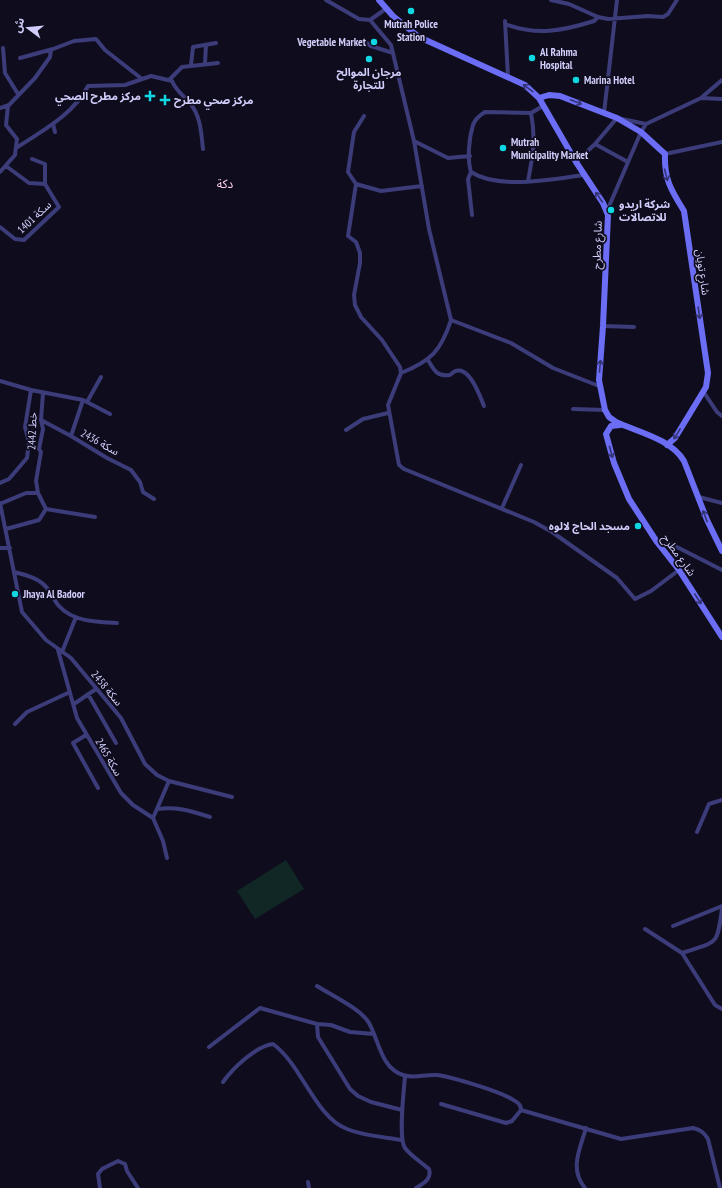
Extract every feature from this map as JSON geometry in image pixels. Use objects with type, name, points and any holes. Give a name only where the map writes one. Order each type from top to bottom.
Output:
[{"type":"main road","name":"شارع مطرح","points":[[379,0],[419,37],[529,88],[539,98],[606,211],[609,224],[599,386],[605,410]]},
{"type":"main road","points":[[539,98],[549,95],[560,96],[617,118],[641,132],[665,154]]},
{"type":"main road","name":"شارع تويان","points":[[665,154],[664,172],[671,190],[684,211],[708,373],[706,387],[675,438],[667,445]]},
{"type":"main road","points":[[605,410],[612,420],[667,445],[679,453],[684,461],[707,520],[722,551]]},
{"type":"main road","name":"شارع مطرح","points":[[621,425],[614,425],[607,431],[614,463],[629,499],[679,570],[722,637]]},
{"type":"street","points":[[326,0],[359,19],[370,20],[386,8]]},
{"type":"street","points":[[551,0],[569,4],[598,17],[614,18],[663,17],[668,14],[677,0]]},
{"type":"street","points":[[604,113],[617,0]]},
{"type":"street","points":[[508,77],[505,23],[522,30],[554,32],[594,22],[598,17]]},
{"type":"street","points":[[370,20],[387,40],[393,54],[414,141],[429,229],[451,320],[444,340],[428,360],[401,372],[389,399],[388,413],[398,465],[449,488],[502,508],[552,532],[617,578],[635,600],[651,591],[679,570]]},
{"type":"street","points":[[20,58],[51,50],[74,40],[96,39],[105,50],[142,79]]},
{"type":"street","points":[[364,41],[371,46],[393,54]]},
{"type":"street","points":[[191,65],[193,47],[216,43]]},
{"type":"street","points":[[205,63],[206,45]]},
{"type":"street","points":[[3,48],[5,73],[18,94]]},
{"type":"street","points":[[0,172],[15,155],[16,148],[17,139],[6,125],[8,106],[35,78],[50,57],[51,50]]},
{"type":"street","points":[[168,80],[182,67],[205,63],[218,63]]},
{"type":"street","points":[[16,148],[53,124],[77,104],[88,86],[125,85],[151,76],[172,81],[176,91],[190,103],[201,122],[203,148]]},
{"type":"street","points":[[606,211],[641,132],[646,124],[701,98],[722,80]]},
{"type":"street","points":[[701,98],[722,98]]},
{"type":"street","points":[[0,108],[8,106]]},
{"type":"street","points":[[472,215],[468,179],[471,172],[469,165],[473,124],[479,116],[485,112],[531,113],[543,106]]},
{"type":"street","points":[[528,181],[535,148],[535,132],[531,113]]},
{"type":"street","points":[[364,116],[355,128],[350,149],[348,172],[356,184],[381,191],[422,186]]},
{"type":"street","points":[[576,162],[595,144],[617,118],[646,124]]},
{"type":"street","points":[[53,124],[55,132]]},
{"type":"street","points":[[414,141],[448,158],[470,156]]},
{"type":"street","points":[[665,154],[722,142]]},
{"type":"street","points":[[595,144],[628,162]]},
{"type":"street","points":[[6,166],[29,183],[45,184],[45,164],[32,159]]},
{"type":"street","points":[[471,172],[480,178],[506,181],[528,181],[584,175]]},
{"type":"street","name":"1401 سكة","points":[[0,227],[15,240],[21,241],[54,211],[59,206],[45,184]]},
{"type":"street","points":[[356,184],[348,233],[350,239],[356,242],[360,253],[360,263],[354,295],[355,305],[361,317],[382,340],[398,363],[401,372]]},
{"type":"street","points":[[451,320],[511,343],[553,368],[599,386]]},
{"type":"street","points":[[603,326],[634,327]]},
{"type":"street","points":[[428,360],[437,374],[441,376],[450,375],[454,371],[464,371],[477,387],[484,406]]},
{"type":"street","name":"سكة 2436","points":[[100,377],[85,401],[71,436],[107,458],[131,470],[140,482],[143,492],[154,499]]},
{"type":"street","points":[[0,382],[43,393],[85,401],[110,414]]},
{"type":"street","points":[[0,483],[9,479],[28,458],[29,442],[24,427],[31,390]]},
{"type":"street","points":[[703,392],[716,412],[722,416]]},
{"type":"street","name":"2442 خط","points":[[38,493],[36,481],[41,452],[39,448],[43,429],[41,420],[43,393]]},
{"type":"street","points":[[573,409],[605,410]]},
{"type":"street","points":[[346,430],[363,419],[388,413]]},
{"type":"street","points":[[41,420],[71,436]]},
{"type":"street","points":[[502,508],[516,473],[521,465]]},
{"type":"street","points":[[0,503],[26,493],[38,493],[46,509]]},
{"type":"street","points":[[699,497],[722,503]]},
{"type":"street","name":"سكة 2458","points":[[0,503],[22,612],[46,640],[71,658],[121,718],[145,764],[157,775],[169,781],[232,797]]},
{"type":"street","points":[[46,509],[95,517]]},
{"type":"street","points":[[6,529],[39,520],[46,509]]},
{"type":"street","points":[[661,546],[669,543],[678,546],[722,570]]},
{"type":"street","points":[[0,548],[10,548]]},
{"type":"street","points":[[14,572],[32,577],[47,587],[60,607],[76,617],[97,622],[117,623]]},
{"type":"street","points":[[62,652],[76,617]]},
{"type":"street","name":"سكة 2465","points":[[58,649],[77,718],[86,736],[120,793],[133,805],[153,818]]},
{"type":"street","points":[[74,704],[96,689]]},
{"type":"street","points":[[15,724],[32,709],[70,692]]},
{"type":"street","points":[[88,694],[116,743]]},
{"type":"street","points":[[86,736],[73,743],[98,788]]},
{"type":"street","points":[[167,858],[164,841],[153,818],[169,781]]},
{"type":"street","points":[[696,832],[709,804],[722,800]]},
{"type":"street","points":[[157,809],[169,807],[183,808],[210,817]]},
{"type":"street","points":[[673,926],[722,906]]},
{"type":"street","points":[[682,953],[713,943],[718,934],[722,909]]},
{"type":"street","points":[[645,929],[682,953],[715,1005],[722,1009]]},
{"type":"street","points":[[317,986],[366,1018],[387,1064],[397,1072],[405,1076],[436,1075],[454,1079],[505,1095],[516,1101],[521,1107],[521,1110]]},
{"type":"street","points":[[209,1048],[260,1008],[316,1024],[331,1025],[350,1032],[374,1034]]},
{"type":"street","points":[[316,1024],[318,1037],[350,1089],[358,1096],[371,1102],[402,1110]]},
{"type":"street","points":[[223,1082],[232,1070],[264,1045],[273,1044],[284,1052],[317,1102],[334,1122],[347,1130],[402,1140]]},
{"type":"street","points":[[405,1076],[402,1110],[402,1140],[405,1149],[426,1166],[430,1173],[427,1181],[416,1188]]},
{"type":"street","points":[[442,1104],[506,1123],[512,1122],[521,1110]]},
{"type":"street","points":[[521,1110],[621,1139],[686,1129],[698,1129],[704,1133],[708,1139],[720,1188]]},
{"type":"street","points":[[585,1188],[576,1176],[576,1166],[586,1128]]},
{"type":"street","points":[[100,1188],[98,1174],[102,1169],[118,1162],[125,1164],[127,1171],[138,1188]]},
{"type":"street","points":[[308,1182],[309,1188]]},
{"type":"green space","points":[[286,860],[304,889],[255,919],[237,891]]},
{"type":"place","name":"Mutrah Police Station","points":[[411,11]]},
{"type":"place","name":"Vegetable Market","points":[[374,42]]},
{"type":"place","name":"Al Rahma Hospital","points":[[532,58]]},
{"type":"place","name":"مرجان الموالح للتجارة","points":[[369,59]]},
{"type":"place","name":"Marina Hotel","points":[[576,80]]},
{"type":"place","name":"مركز مطرح الصحي","points":[[150,96]]},
{"type":"place","name":"مركز صحي مطرح","points":[[165,100]]},
{"type":"place","name":"Mutrah Municipality Market","points":[[503,148]]},
{"type":"place","name":"شركة اريدو للاتصالات","points":[[611,210]]},
{"type":"place","name":"مسجد الحاج لالوه","points":[[638,526]]},
{"type":"place","name":"Jhaya Al Badoor","points":[[15,594]]},
{"type":"district","name":"دكة","points":[[225,183]]}]
